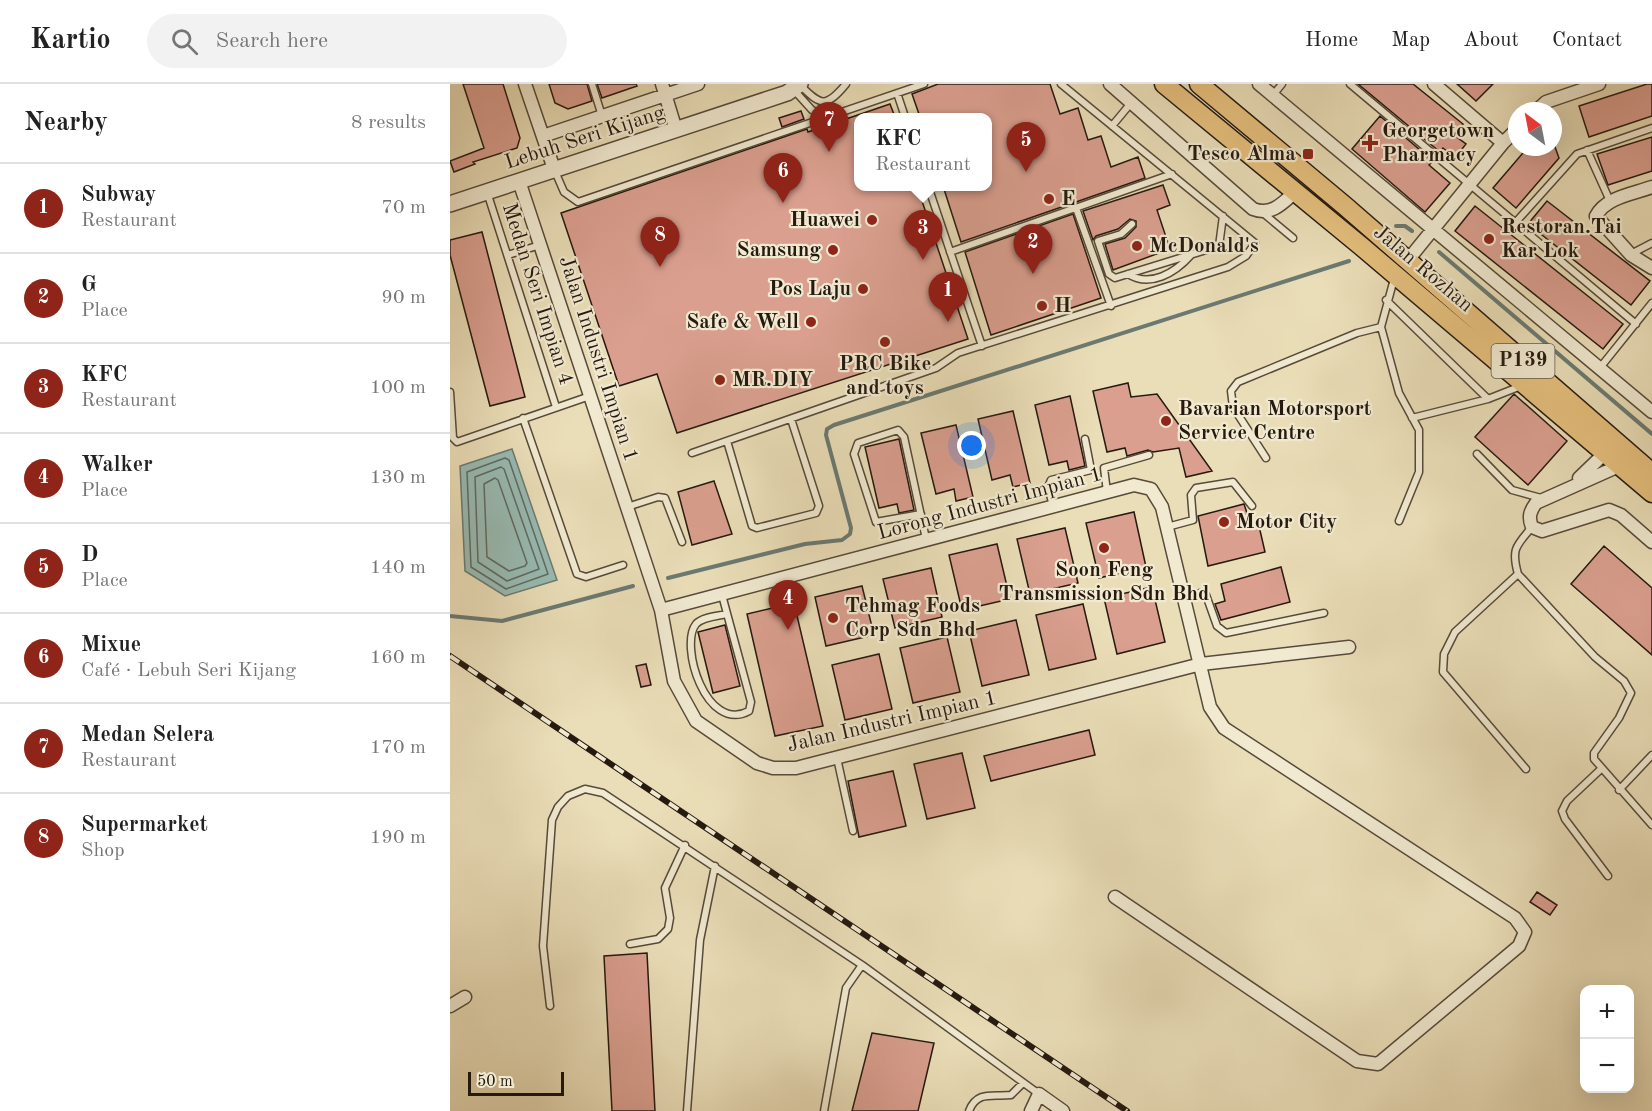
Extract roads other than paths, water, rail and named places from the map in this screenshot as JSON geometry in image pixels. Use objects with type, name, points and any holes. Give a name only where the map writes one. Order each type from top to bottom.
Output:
[{"type":"main road","name":"Jalan Rozhan","points":[[1164,84],[1396,275],[1613,461],[1625,464],[1652,486]]},
{"type":"main road","name":"Jalan Rozhan","points":[[1205,87],[1645,464],[1652,473]]},
{"type":"main road","points":[[1396,275],[1407,260]]},
{"type":"main road","points":[[1613,461],[1652,493]]},
{"type":"street","points":[[525,84],[554,168]]},
{"type":"street","points":[[543,136],[602,116],[663,90],[698,84]]},
{"type":"street","points":[[1110,84],[1253,209],[1263,213],[1282,204],[1295,192]]},
{"type":"street","name":"Jalan Rozhan","points":[[1259,84],[1652,412]]},
{"type":"street","points":[[1434,84],[1503,143]]},
{"type":"street","points":[[1546,102],[1599,84]]},
{"type":"street","name":"Lebuh Seri Kijang","points":[[450,204],[554,168],[676,130],[797,86]]},
{"type":"street","points":[[663,90],[676,130]]},
{"type":"street","points":[[1407,260],[1508,138]]},
{"type":"street","name":"Jalan Industri Impian 1","points":[[519,181],[661,610],[674,681],[683,702],[696,721],[758,763],[773,768],[796,768],[1201,664],[1348,647]]},
{"type":"street","points":[[1652,187],[1610,201],[1600,207],[1596,216],[1631,255],[1652,268]]},
{"type":"street","points":[[1572,485],[1613,461]]},
{"type":"street","points":[[1613,461],[1572,485],[1542,499],[1531,510],[1532,527],[1542,531],[1609,510],[1621,515],[1652,542]]},
{"type":"street","name":"Lorong Industri Impian 1","points":[[661,610],[1134,485],[1151,489],[1162,507],[1210,707],[1224,728],[1515,918],[1525,932],[1519,946],[1378,1064],[1357,1061],[1115,897]]},
{"type":"street","points":[[450,1006],[465,998]]},
{"type":"street","points":[[1031,1111],[1039,1094],[1063,1111]]},
{"type":"lane","points":[[592,84],[602,116]]},
{"type":"lane","points":[[797,86],[818,102],[824,102],[835,97],[846,84]]},
{"type":"lane","points":[[554,168],[564,192],[578,202],[924,84]]},
{"type":"lane","points":[[692,453],[936,368],[958,353],[1228,267],[1246,256],[1255,243],[1061,84]]},
{"type":"lane","points":[[1273,96],[1282,84]]},
{"type":"lane","points":[[1350,84],[1636,324]]},
{"type":"lane","points":[[797,86],[812,110],[826,116]]},
{"type":"lane","points":[[897,93],[904,113]]},
{"type":"lane","points":[[1112,126],[1131,102]]},
{"type":"lane","points":[[1515,223],[1577,154],[1652,128]]},
{"type":"lane","points":[[1587,150],[1610,201]]},
{"type":"lane","points":[[950,252],[1172,174]]},
{"type":"lane","name":"Medan Seri Impian 4","points":[[487,191],[556,407]]},
{"type":"lane","points":[[930,191],[982,346]]},
{"type":"lane","points":[[1076,208],[1111,306]]},
{"type":"lane","points":[[1263,213],[1293,238]]},
{"type":"lane","points":[[1132,224],[1121,234],[1098,241],[1109,274],[1114,278],[1219,246],[1223,216]]},
{"type":"lane","points":[[1631,255],[1652,243]]},
{"type":"lane","points":[[508,255],[540,245]]},
{"type":"lane","points":[[1128,274],[1136,279],[1158,278],[1172,272],[1191,254]]},
{"type":"lane","points":[[1396,275],[1386,300],[1381,327],[1399,393],[1419,430],[1419,472],[1399,521]]},
{"type":"lane","points":[[1386,300],[1488,399]]},
{"type":"lane","points":[[1599,370],[1652,303]]},
{"type":"lane","points":[[1266,458],[1233,407],[1231,390],[1238,382],[1356,333],[1381,327]]},
{"type":"lane","points":[[1412,418],[1488,399],[1525,385]]},
{"type":"lane","points":[[450,392],[453,438],[457,442],[590,395]]},
{"type":"lane","points":[[523,418],[577,574],[586,577],[623,565]]},
{"type":"lane","points":[[727,441],[753,526],[757,528],[816,513],[819,506],[791,418]]},
{"type":"lane","points":[[921,514],[876,522],[854,454],[858,443],[898,430],[902,432],[921,514],[927,541]]},
{"type":"lane","points":[[1053,507],[1048,487],[1051,480],[1091,470],[1085,439]]},
{"type":"lane","points":[[1478,454],[1512,490],[1542,499]]},
{"type":"lane","points":[[1107,492],[1104,468],[1149,455]]},
{"type":"lane","points":[[1167,527],[1193,520],[1191,495],[1196,488],[1233,482],[1252,506]]},
{"type":"lane","points":[[627,507],[658,497],[665,498],[682,542]]},
{"type":"lane","points":[[1532,527],[1516,546],[1514,556],[1518,574],[1595,657],[1624,681],[1631,693],[1619,718],[1594,753],[1601,769],[1652,825]]},
{"type":"lane","points":[[1518,574],[1455,632],[1444,654],[1443,672],[1526,769]]},
{"type":"lane","points":[[1185,597],[1200,592],[1206,595],[1217,626],[1226,633],[1324,613]]},
{"type":"lane","points":[[722,595],[751,702],[749,711],[739,716],[720,713],[710,702],[696,672],[690,650],[691,634],[696,624],[703,619],[727,614]]},
{"type":"lane","points":[[1619,789],[1652,755]]},
{"type":"lane","points":[[837,758],[853,831]]},
{"type":"lane","points":[[1601,769],[1567,801],[1562,811],[1565,819],[1608,876]]},
{"type":"lane","points":[[550,1006],[543,945],[552,820],[558,807],[568,796],[585,789],[603,793],[685,845],[862,965],[1039,1094]]},
{"type":"lane","points":[[630,944],[658,939],[668,929],[670,918],[665,888],[685,845]]},
{"type":"lane","points":[[687,1111],[700,940],[715,866]]},
{"type":"lane","points":[[824,1111],[846,988],[862,965]]},
{"type":"lane","points":[[969,1111],[976,1098],[983,1095],[1011,1095],[1023,1083]]},
{"type":"water","points":[[512,449],[557,580],[505,596],[465,571],[460,466]]},
{"type":"waterway","points":[[1396,226],[1405,226],[1412,231]]},
{"type":"waterway","points":[[1439,252],[1652,434]]},
{"type":"waterway","points":[[668,578],[805,544],[842,540],[850,534],[851,528],[826,435],[827,429],[834,425],[1349,261]]},
{"type":"waterway","points":[[450,616],[502,621],[633,586]]},
{"type":"railway","points":[[450,656],[1127,1111]]},
{"type":"place","name":"Georgetown Pharmacy","points":[[1370,143]]},
{"type":"place","name":"Medan Selera","points":[[829,152]]},
{"type":"place","name":"Tesco Alma","points":[[1308,154]]},
{"type":"place","name":"D","points":[[1026,172]]},
{"type":"place","name":"E","points":[[1049,199]]},
{"type":"place","name":"Mixue","points":[[783,203]]},
{"type":"place","name":"Huawei","points":[[872,220]]},
{"type":"place","name":"Restoran.Tai Kar Lok","points":[[1489,239]]},
{"type":"place","name":"McDonald's","points":[[1137,246]]},
{"type":"place","name":"Samsung","points":[[833,250]]},
{"type":"place","name":"KFC","points":[[923,260]]},
{"type":"place","name":"Supermarket","points":[[660,267]]},
{"type":"place","name":"G","points":[[1033,274]]},
{"type":"place","name":"Pos Laju","points":[[863,289]]},
{"type":"place","name":"H","points":[[1042,306]]},
{"type":"place","name":"Safe & Well","points":[[811,322]]},
{"type":"place","name":"Subway","points":[[948,322]]},
{"type":"place","name":"PRC Bike and toys","points":[[885,342]]},
{"type":"place","name":"MR.DIY","points":[[720,380]]},
{"type":"place","name":"Bavarian Motorsport Service Centre","points":[[1166,421]]},
{"type":"place","name":"Motor City","points":[[1224,522]]},
{"type":"place","name":"Soon Feng Transmission Sdn Bhd","points":[[1104,548]]},
{"type":"place","name":"Tehmag Foods Corp Sdn Bhd","points":[[833,618]]},
{"type":"place","name":"Walker","points":[[788,630]]}]
